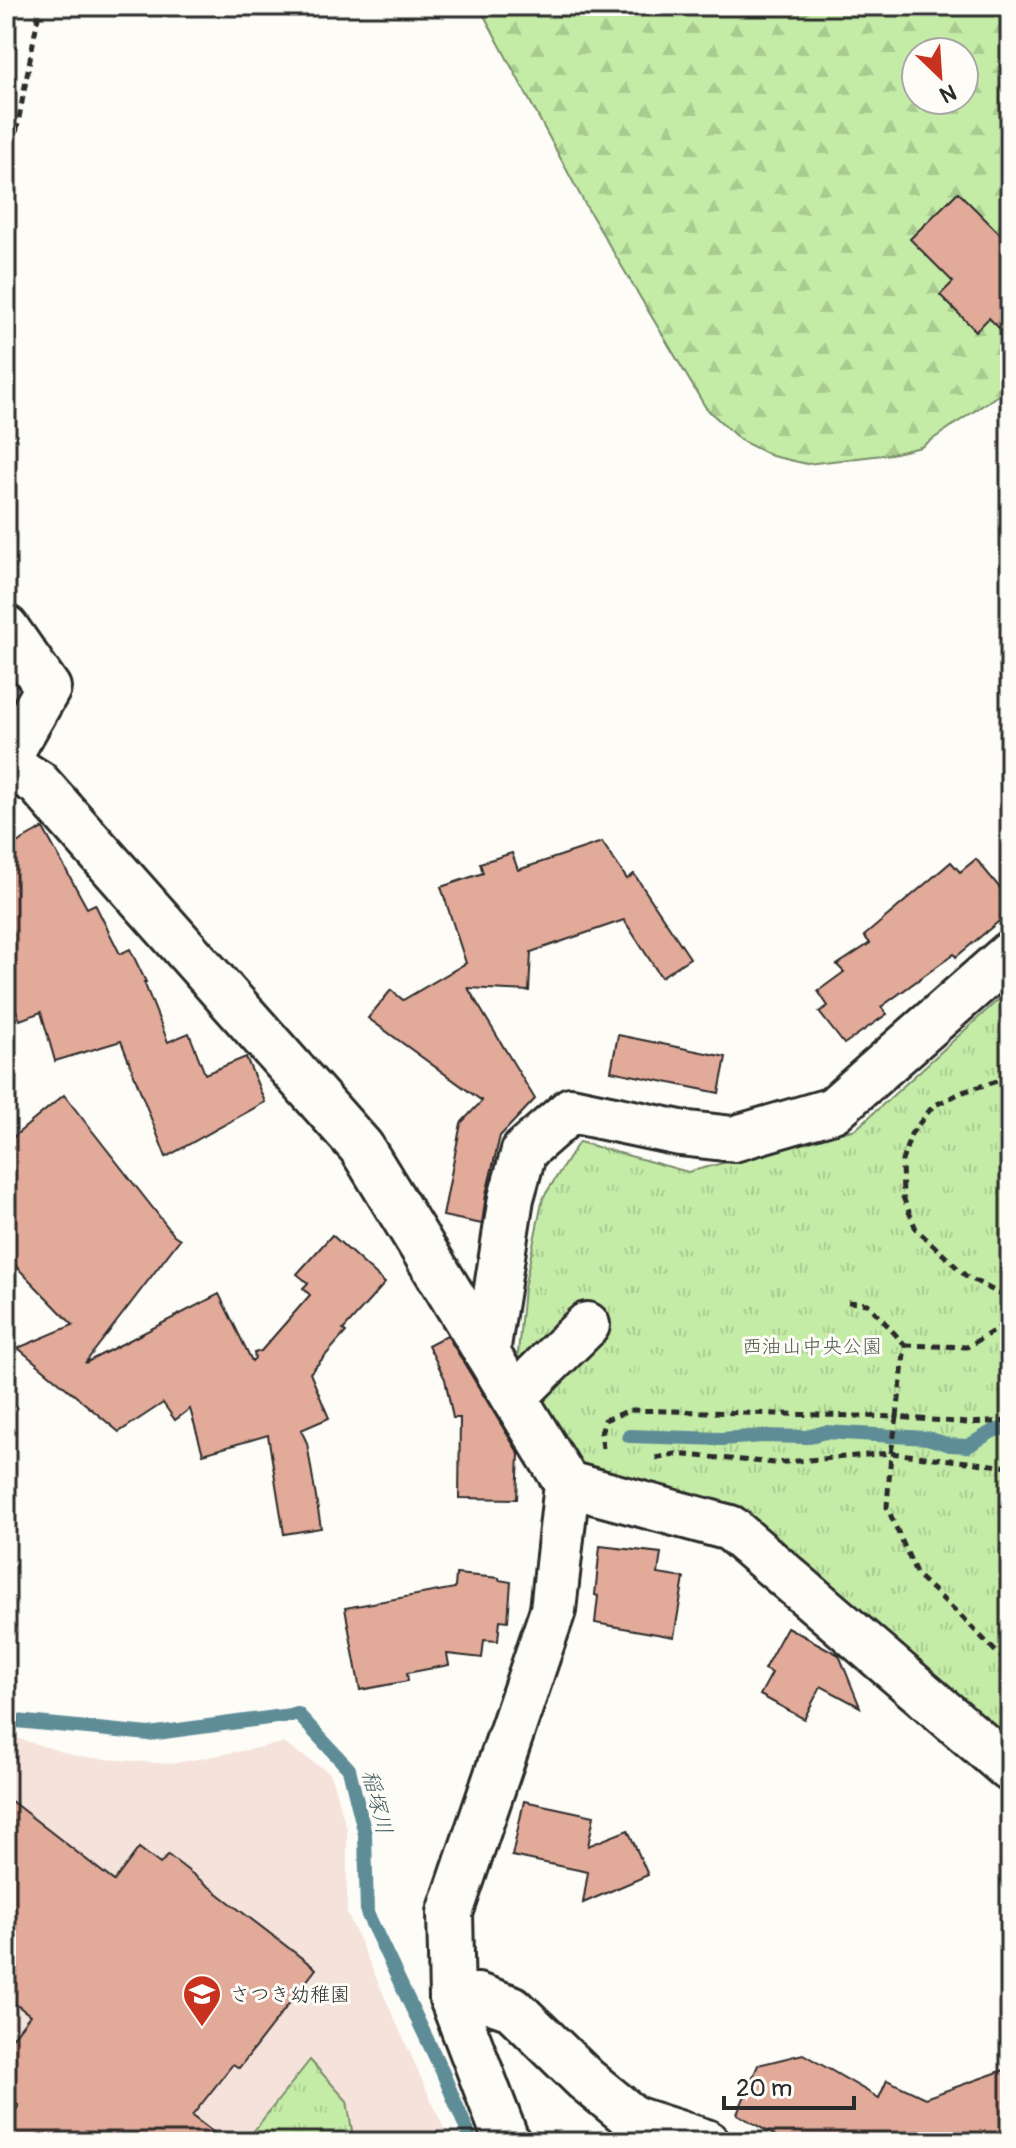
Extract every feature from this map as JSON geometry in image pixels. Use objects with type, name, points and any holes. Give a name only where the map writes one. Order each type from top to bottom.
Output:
[{"type":"street","points":[[6,628],[48,688],[6,762],[38,783],[361,1147],[514,1397],[577,1487],[730,1528],[1010,1769]]},
{"type":"street","points":[[487,1353],[511,1198],[524,1151],[571,1110],[680,1133],[733,1139],[833,1110],[1010,954]]},
{"type":"street","points":[[514,1397],[587,1325]]},
{"type":"street","points":[[507,2142],[452,1998],[450,1913],[553,1610],[577,1487]]},
{"type":"street","points":[[452,1998],[477,1996],[512,2008],[585,2079],[634,2119],[706,2142]]},
{"type":"path","points":[[6,187],[40,6]]},
{"type":"path","points":[[1010,1081],[1003,1079],[933,1106],[911,1134],[902,1161],[903,1197],[916,1229],[966,1276],[1010,1296]]},
{"type":"path","points":[[1010,1132],[1007,1137],[1010,1149]]},
{"type":"path","points":[[848,1302],[868,1304],[905,1345],[967,1347],[1010,1321]]},
{"type":"path","points":[[905,1345],[887,1507],[917,1575],[1010,1666]]},
{"type":"path","points":[[577,1487],[612,1466],[605,1456],[601,1433],[605,1420],[630,1410],[897,1417],[967,1423],[1010,1421]]},
{"type":"path","points":[[643,1460],[675,1454],[774,1463],[891,1453],[1010,1467]]},
{"type":"shaded area","name":"さつき幼稚園","points":[[6,1735],[80,1757],[171,1764],[283,1743],[330,1773],[347,1829],[347,1913],[450,2142],[6,2142]]},
{"type":"green space","points":[[479,6],[1010,6],[1010,387],[921,447],[891,454],[807,464],[772,456],[740,440],[706,408],[586,206]]},
{"type":"green space","name":"西油山中央公園","points":[[1010,989],[1010,1769],[730,1528],[567,1484],[514,1397],[524,1288],[543,1198],[579,1142],[688,1172],[856,1129]]},
{"type":"green space","points":[[310,2060],[347,2101],[354,2142],[245,2142]]},
{"type":"building","points":[[958,192],[1010,244],[1010,339],[989,318],[976,331],[940,295],[953,282],[910,239]]},
{"type":"building","points":[[43,828],[87,908],[95,904],[120,954],[130,949],[168,1042],[189,1033],[205,1074],[246,1057],[265,1102],[166,1157],[121,1041],[55,1061],[41,1012],[20,1020],[6,986],[6,849]]},
{"type":"building","points":[[602,842],[627,879],[634,874],[690,958],[661,977],[624,920],[531,952],[529,991],[468,988],[535,1099],[500,1136],[482,1224],[443,1216],[461,1123],[482,1101],[368,1018],[391,990],[403,1000],[466,963],[441,887],[483,873],[480,863],[512,853],[518,870]]},
{"type":"building","points":[[976,859],[1010,900],[1010,912],[956,957],[954,954],[881,1007],[887,1014],[844,1044],[819,1012],[828,1006],[818,991],[844,972],[837,965],[870,943],[864,936],[951,862],[960,872]]},
{"type":"building","points":[[618,1035],[726,1057],[719,1093],[611,1071]]},
{"type":"building","points":[[64,1095],[180,1239],[85,1363],[219,1294],[252,1361],[254,1353],[261,1351],[310,1295],[303,1288],[308,1283],[297,1274],[332,1235],[385,1283],[310,1373],[329,1418],[301,1430],[307,1443],[321,1528],[284,1534],[268,1435],[203,1454],[190,1409],[175,1420],[163,1403],[119,1432],[18,1348],[73,1325],[6,1256],[6,1143]]},
{"type":"building","points":[[447,1335],[519,1454],[517,1499],[459,1498],[460,1418],[453,1418],[445,1379],[428,1345]]},
{"type":"building","points":[[600,1546],[661,1553],[658,1574],[684,1578],[674,1637],[595,1623]]},
{"type":"building","points":[[456,1574],[511,1582],[508,1621],[500,1620],[498,1641],[484,1640],[482,1658],[447,1654],[449,1665],[407,1673],[408,1681],[360,1690],[345,1608],[455,1588]]},
{"type":"building","points":[[787,1627],[839,1655],[860,1707],[821,1686],[804,1719],[760,1695],[772,1673],[764,1669]]},
{"type":"building","points":[[6,1797],[114,1881],[139,1848],[160,1864],[168,1855],[316,1969],[239,2068],[233,2064],[192,2116],[226,2142],[6,2142],[6,2123],[19,2106],[6,2096],[6,2046],[30,2015],[6,1997]]},
{"type":"building","points":[[524,1801],[594,1816],[588,1846],[628,1830],[648,1875],[583,1903],[588,1872],[512,1856]]},
{"type":"building","points":[[803,2054],[879,2098],[887,2080],[925,2098],[1010,2068],[1010,2142],[786,2142],[737,2114],[758,2065]]},
{"type":"waterway","points":[[629,1436],[722,1439],[807,1437],[825,1432],[927,1438],[950,1445],[968,1446],[993,1431],[1010,1427]]},
{"type":"waterway","name":"稲塚川","points":[[6,1720],[149,1734],[298,1714],[349,1769],[365,1834],[367,1913],[472,2142]]},
{"type":"place","name":"さつき幼稚園","points":[[202,2028]]}]
